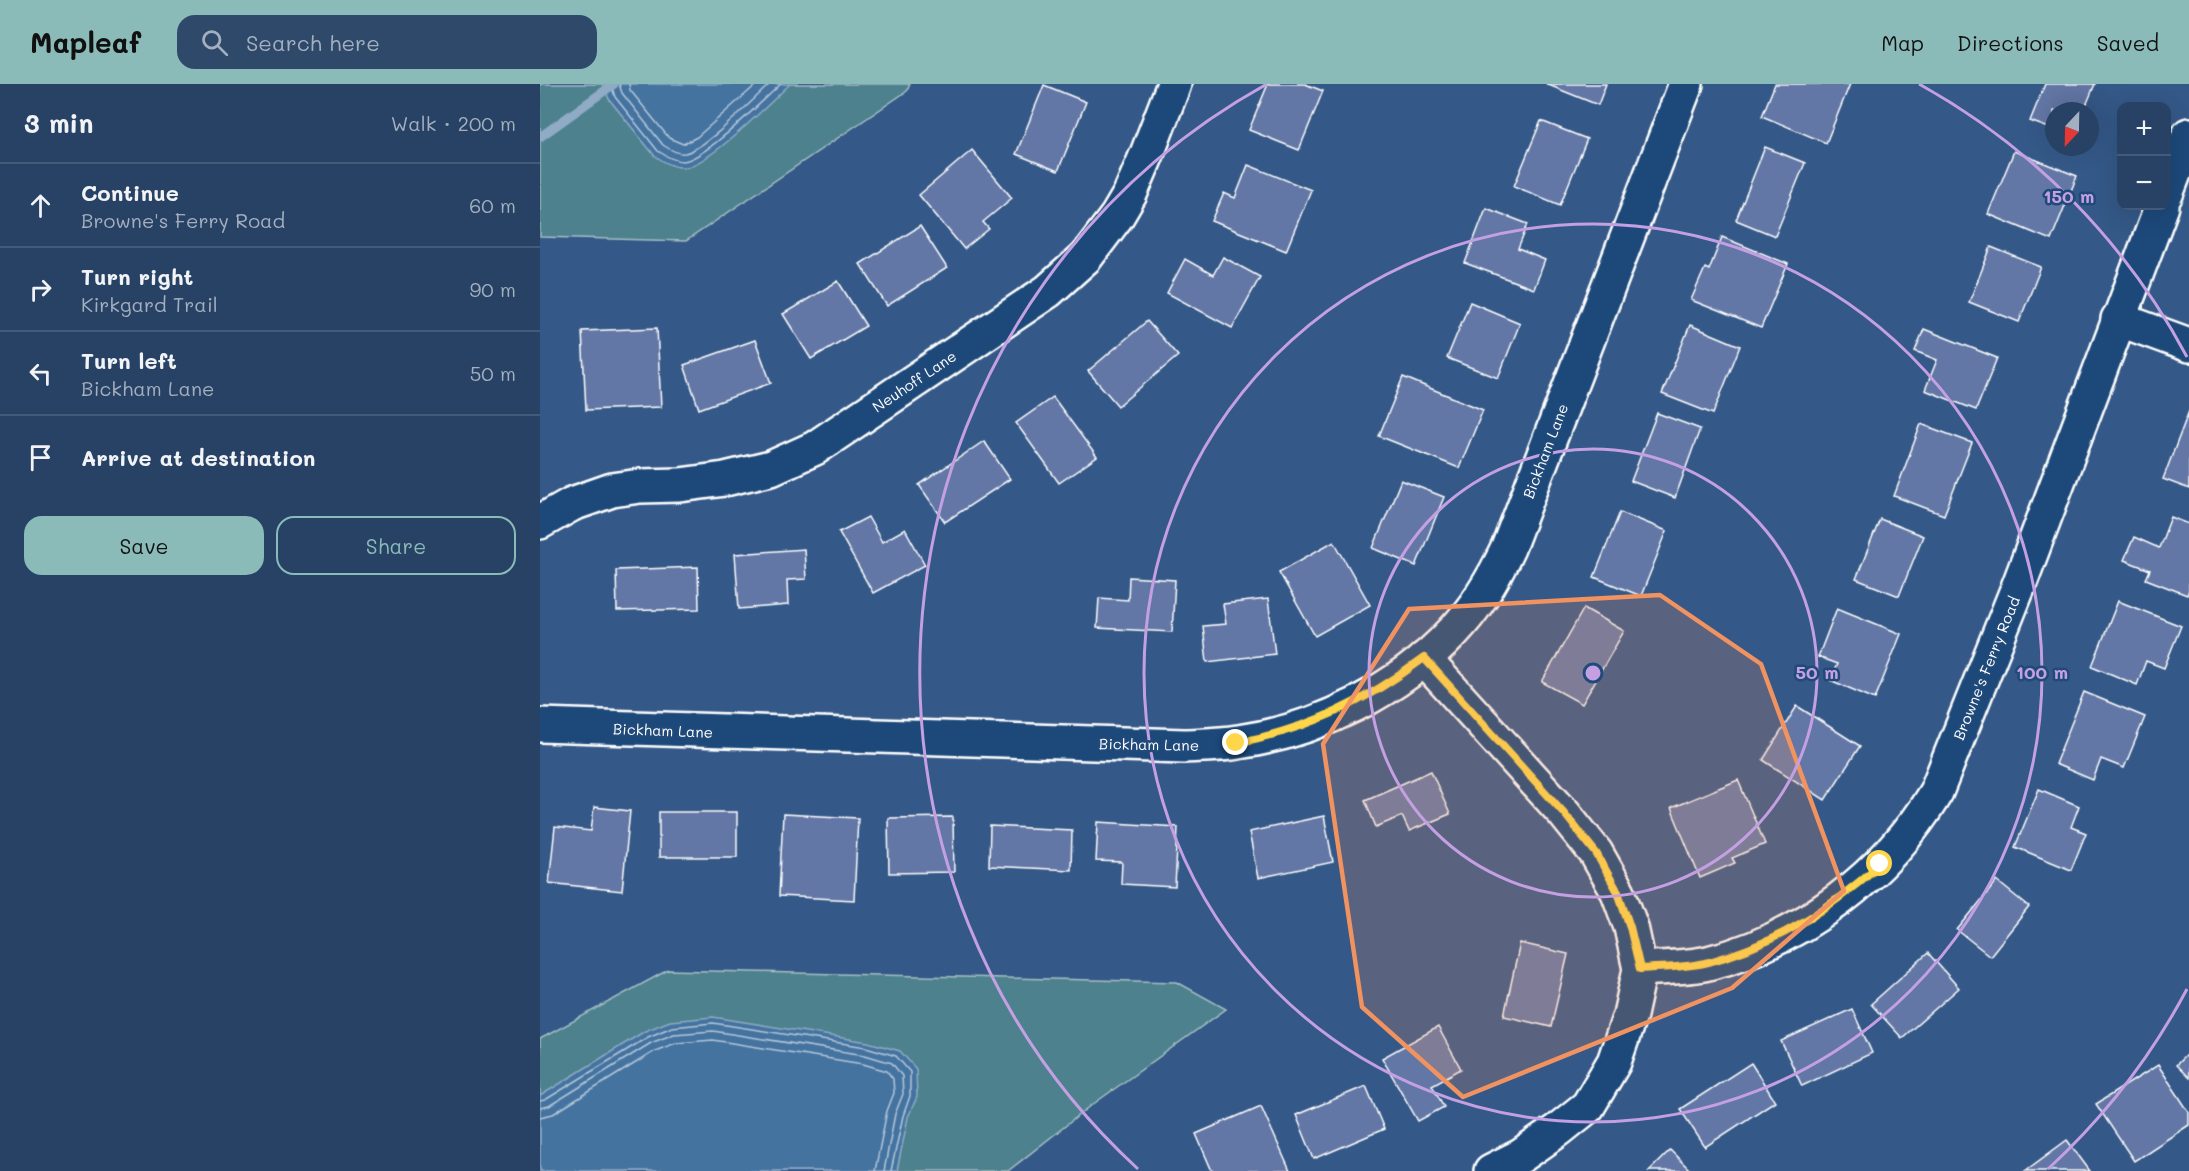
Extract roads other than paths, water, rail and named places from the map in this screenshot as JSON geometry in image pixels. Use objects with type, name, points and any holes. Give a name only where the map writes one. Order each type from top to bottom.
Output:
[{"type":"street","name":"Neuhoff Lane","points":[[540,522],[572,504],[612,490],[725,479],[771,468],[814,448],[1048,291],[1086,257],[1121,209],[1148,154],[1174,84]]},
{"type":"street","name":"Bickham Lane","points":[[540,725],[1184,746],[1236,743],[1263,738],[1314,722],[1367,698],[1392,683],[1453,632],[1469,613],[1497,571],[1508,548],[1686,84]]},
{"type":"street","points":[[2171,181],[2189,135]]},
{"type":"street","name":"Browne's Ferry Road","points":[[1640,969],[1707,963],[1768,942],[1846,894],[1880,864],[1920,819],[1936,792],[2019,585],[2160,210]]},
{"type":"street","points":[[2118,319],[2189,345]]},
{"type":"street","points":[[1424,658],[1564,813],[1596,853],[1618,892],[1630,927],[1640,969],[1630,1015],[1614,1062],[1588,1106],[1521,1156],[1491,1171]]},
{"type":"water","points":[[603,84],[790,84],[708,157],[694,164],[680,167],[668,164],[654,155],[609,99]]},
{"type":"water","points":[[713,1017],[868,1042],[900,1051],[916,1069],[917,1097],[908,1117],[897,1171],[540,1171],[540,1096],[645,1031],[670,1021]]},
{"type":"waterway","points":[[540,137],[614,84]]}]
